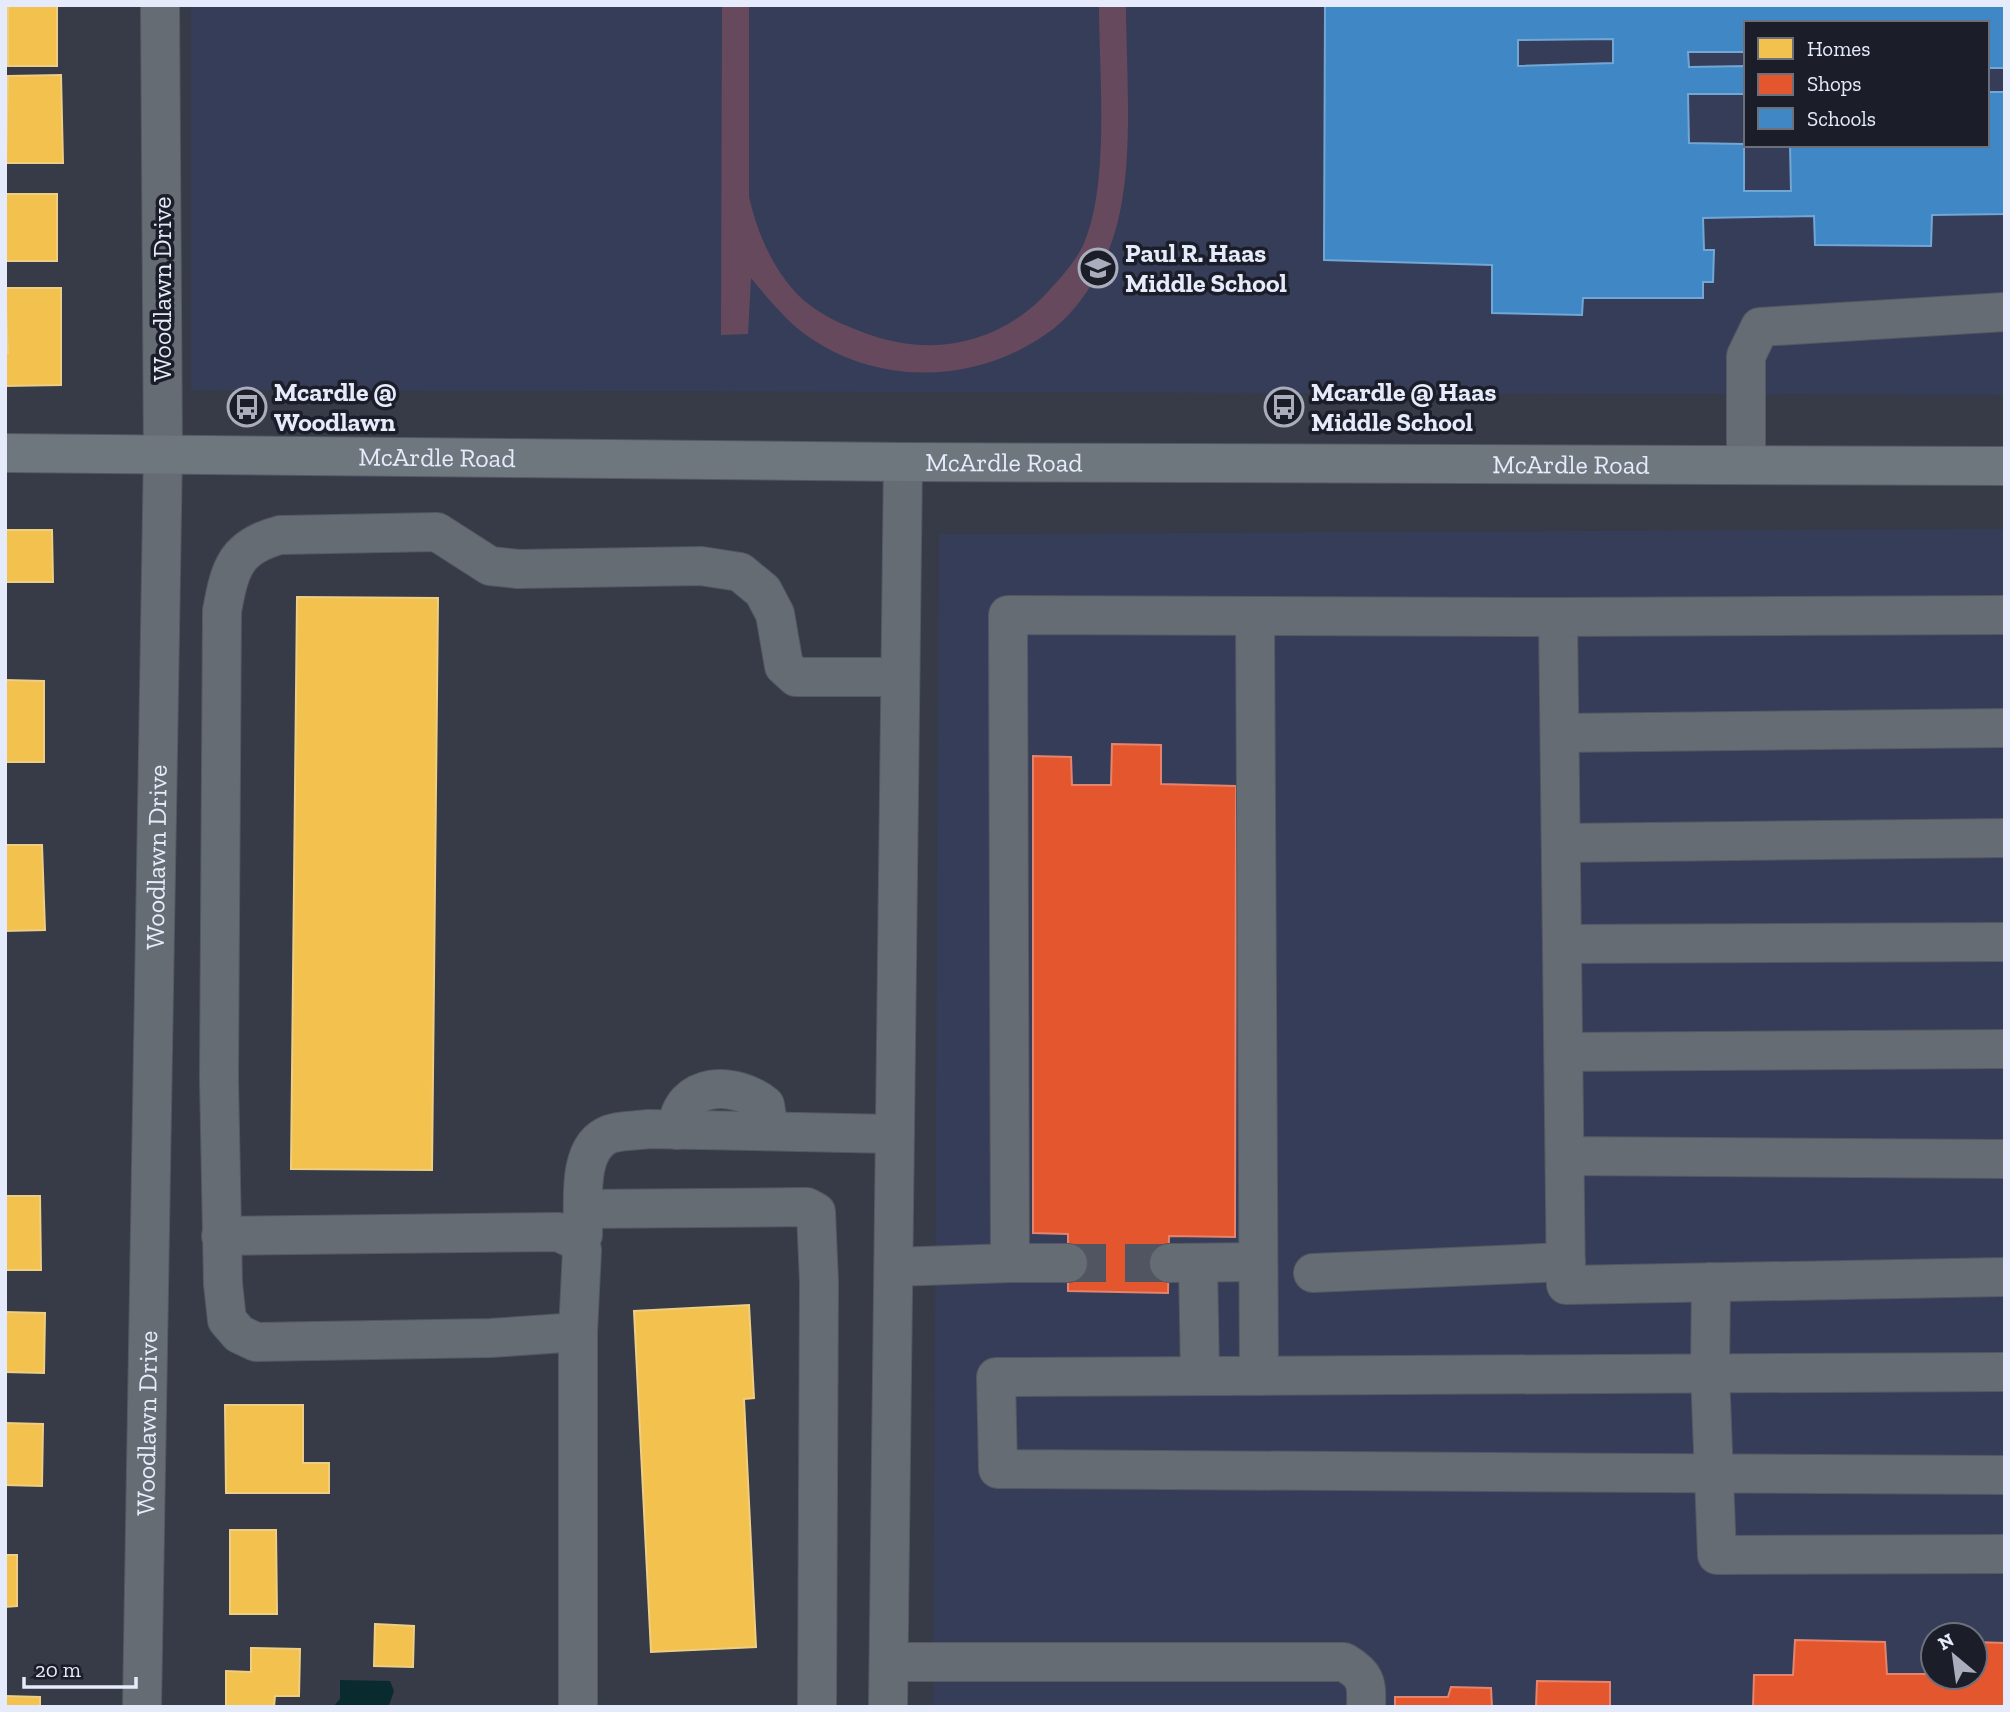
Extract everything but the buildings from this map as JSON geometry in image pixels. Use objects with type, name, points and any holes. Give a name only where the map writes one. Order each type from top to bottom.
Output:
[{"type":"main road","name":"McArdle Road","points":[[5,453],[903,462],[2005,466]]},
{"type":"street","name":"Woodlawn Drive","points":[[142,1707],[163,453],[160,5]]},
{"type":"street","points":[[1746,465],[1746,356],[1760,327],[2005,312]]},
{"type":"street","points":[[888,1707],[903,462]]},
{"type":"street","points":[[578,1332],[491,1338],[257,1342],[239,1334],[227,1320],[221,1236],[222,611],[228,578],[239,556],[258,541],[280,535],[437,532],[490,566],[518,569],[701,566],[740,572],[763,591],[775,614],[782,639],[782,659],[788,672],[796,677],[899,677]]},
{"type":"street","points":[[1010,1264],[1008,615],[2005,615]]},
{"type":"street","points":[[1255,616],[1259,1376]]},
{"type":"street","points":[[1558,617],[1566,1285],[2005,1276]]},
{"type":"street","points":[[1560,733],[2005,728]]},
{"type":"street","points":[[1562,843],[2005,838]]},
{"type":"street","points":[[1562,944],[2005,942]]},
{"type":"street","points":[[1563,1052],[2005,1049]]},
{"type":"street","points":[[578,1707],[578,1332],[585,1167],[595,1144],[609,1134],[677,1129],[895,1134]]},
{"type":"street","points":[[1564,1156],[2005,1159]]},
{"type":"street","points":[[584,1209],[807,1207],[816,1212],[819,1282],[817,1707]]},
{"type":"street","points":[[221,1236],[559,1231],[575,1240],[582,1251]]},
{"type":"street","points":[[1200,1376],[1183,1263],[1258,1262]]},
{"type":"street","points":[[1313,1273],[1566,1262]]},
{"type":"street","points":[[894,1266],[1068,1263]]},
{"type":"street","points":[[1711,1282],[1710,1372],[1717,1555],[2005,1554]]},
{"type":"street","points":[[2005,1372],[996,1377],[998,1469],[2005,1475]]},
{"type":"street","points":[[889,1662],[1344,1662],[1360,1672],[1366,1687],[1366,1707]]},
{"type":"shaded area","name":"Paul R. Haas Middle School","points":[[191,5],[2005,5],[2005,395],[191,390]]},
{"type":"shaded area","points":[[722,5],[749,5],[749,197],[761,236],[780,273],[798,295],[833,320],[882,338],[906,344],[931,345],[955,343],[1001,328],[1043,297],[1081,250],[1092,218],[1100,159],[1099,5],[1126,5],[1128,131],[1123,195],[1108,252],[1091,285],[1068,316],[1049,332],[990,362],[958,370],[925,373],[893,370],[861,363],[830,350],[802,332],[781,313],[751,278],[748,334],[721,335]]},
{"type":"shaded area","points":[[2005,529],[2005,1707],[933,1707],[939,534]]},
{"type":"shaded area","points":[[340,1680],[390,1681],[394,1691],[389,1705],[333,1707],[340,1699]]},
{"type":"tunnel","points":[[1068,1263],[1169,1263]]},
{"type":"place","name":"Paul R. Haas Middle School","points":[[1098,268]]},
{"type":"place","name":"Mcardle @ Woodlawn","points":[[247,407]]},
{"type":"place","name":"Mcardle @ Haas Middle School","points":[[1284,407]]}]
